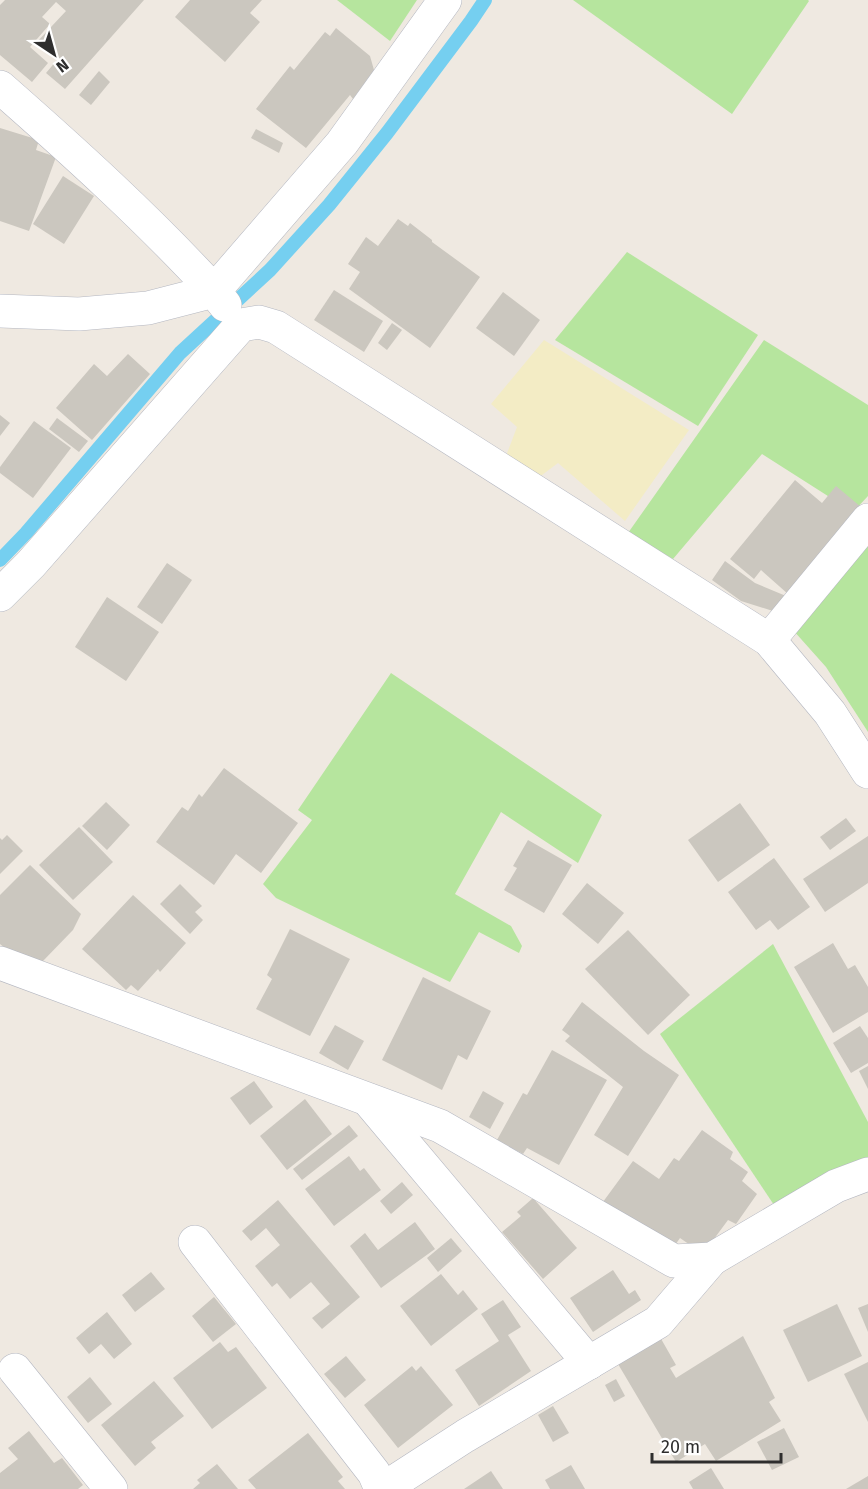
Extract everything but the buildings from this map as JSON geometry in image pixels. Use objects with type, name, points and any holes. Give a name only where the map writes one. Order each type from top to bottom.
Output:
[{"type":"street","points":[[0,595],[31,564],[228,309],[342,143],[445,0]]},
{"type":"street","points":[[0,87],[174,248],[228,309]]},
{"type":"street","points":[[0,311],[79,314],[148,308],[228,309],[276,327],[769,640],[831,713],[868,772]]},
{"type":"street","points":[[769,640],[868,520]]},
{"type":"street","points":[[0,963],[440,1126],[674,1262],[712,1260]]},
{"type":"street","points":[[368,1100],[590,1363]]},
{"type":"street","points":[[195,1242],[374,1473],[382,1489],[465,1436],[658,1322],[712,1260],[836,1186],[868,1174]]},
{"type":"street","points":[[15,1370],[111,1489]]},
{"type":"green space","points":[[337,0],[417,0],[390,41]]},
{"type":"green space","points":[[573,0],[808,0],[809,1],[732,114]]},
{"type":"green space","points":[[627,252],[758,335],[698,426],[555,340]]},
{"type":"green space","points":[[764,340],[868,405],[868,496],[853,512],[762,454],[673,559],[628,533]]},
{"type":"green space","points":[[868,538],[868,732],[826,667],[793,630]]},
{"type":"green space","points":[[391,673],[602,815],[578,863],[501,812],[455,894],[511,926],[522,946],[519,953],[479,932],[450,982],[276,898],[263,884],[312,820],[298,810]]},
{"type":"green space","points":[[773,944],[868,1122],[868,1157],[776,1208],[660,1034]]},
{"type":"sand","points":[[544,340],[689,430],[625,521],[558,463],[538,478],[506,456],[517,427],[491,404]]},
{"type":"waterway","points":[[0,560],[26,533],[180,353],[270,270],[329,205],[387,133],[485,0]]}]
